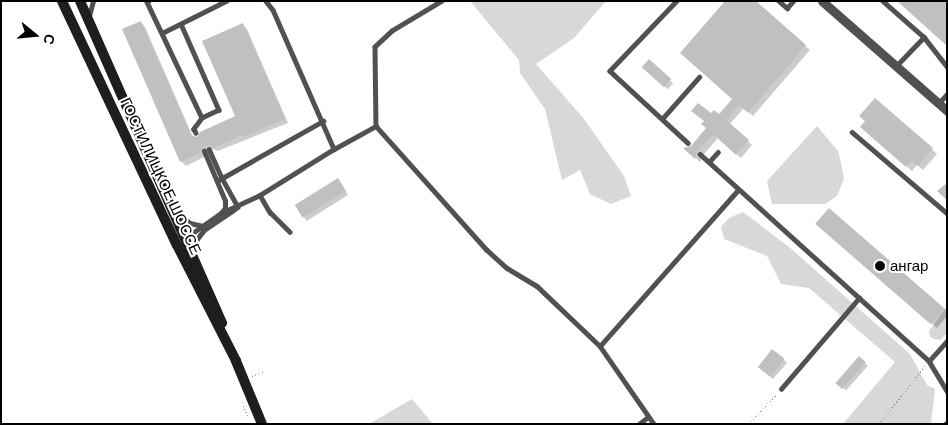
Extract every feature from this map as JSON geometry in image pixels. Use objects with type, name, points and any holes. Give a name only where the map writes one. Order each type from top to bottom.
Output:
[{"type":"main road","name":"ГОСТИЛИЦКОЕ ШОССЕ","points":[[62,1],[181,242],[236,361],[262,424]]},
{"type":"main road","name":"ГОСТИЛИЦКОЕ ШОССЕ","points":[[80,1],[170,204],[181,242],[193,254],[236,361]]},
{"type":"street","points":[[822,1],[947,111]]},
{"type":"lane","points":[[88,20],[93,1]]},
{"type":"lane","points":[[149,1],[147,2],[202,118]]},
{"type":"lane","points":[[162,33],[226,1]]},
{"type":"lane","points":[[266,1],[273,10],[334,149]]},
{"type":"lane","points":[[442,1],[392,31],[375,47],[376,126],[487,250],[507,268],[536,286],[600,346],[654,424]]},
{"type":"lane","points":[[677,1],[610,71],[688,143]]},
{"type":"lane","points":[[779,1],[787,8],[792,1]]},
{"type":"lane","points":[[883,1],[924,38],[947,66]]},
{"type":"lane","points":[[181,24],[219,110],[202,118],[194,129],[198,132]]},
{"type":"lane","points":[[895,67],[924,38]]},
{"type":"lane","points":[[662,119],[700,77]]},
{"type":"lane","points":[[938,104],[947,94]]},
{"type":"lane","points":[[219,180],[323,121]]},
{"type":"lane","points":[[181,242],[221,213],[260,195],[334,149],[376,126]]},
{"type":"lane","points":[[852,132],[947,213]]},
{"type":"lane","points":[[207,150],[225,201],[225,208],[221,213]]},
{"type":"lane","points":[[709,162],[718,152]]},
{"type":"lane","points":[[700,154],[929,361],[947,391]]},
{"type":"lane","points":[[219,180],[238,206]]},
{"type":"lane","points":[[600,346],[738,190]]},
{"type":"lane","points":[[260,195],[270,212],[290,232]]},
{"type":"lane","points":[[170,204],[190,223],[203,226]]},
{"type":"lane","points":[[193,254],[197,239],[204,230],[238,206]]},
{"type":"lane","points":[[781,388],[859,298]]},
{"type":"lane","points":[[929,361],[947,341]]},
{"type":"lane","points":[[639,424],[648,417]]},
{"type":"path","points":[[879,424],[929,361]]},
{"type":"path","points":[[748,424],[781,388]]},
{"type":"shaded area","points":[[470,1],[606,1],[574,38],[536,64],[584,119],[624,176],[631,196],[611,204],[590,194],[580,170],[562,180],[545,109],[520,73],[519,60]]},
{"type":"shaded area","points":[[817,126],[838,151],[844,179],[837,196],[825,204],[772,204],[767,181]]},
{"type":"shaded area","points":[[743,212],[789,247],[910,354],[927,385],[935,389],[931,424],[843,424],[895,362],[809,288],[781,284],[767,256],[724,239],[721,227],[729,218]]},
{"type":"shaded area","points":[[947,306],[947,333],[940,340],[934,339],[930,337],[929,331]]},
{"type":"shaded area","points":[[412,399],[433,424],[369,424]]},
{"type":"building","points":[[725,1],[756,1],[806,45],[748,113],[739,105],[726,120],[749,140],[736,155],[713,134],[697,152],[695,159],[683,148],[691,146],[706,128],[701,124],[704,121],[691,111],[698,103],[711,113],[714,110],[719,114],[732,99],[680,53]]},
{"type":"building","points":[[897,1],[947,1],[947,46]]},
{"type":"building","points":[[141,21],[191,135],[197,137],[200,132],[235,116],[202,41],[243,23],[285,119],[213,148],[209,145],[203,147],[200,153],[180,162],[122,29]]},
{"type":"building","points":[[649,59],[671,79],[664,87],[642,67]]},
{"type":"building","points":[[875,98],[933,148],[918,166],[912,161],[906,167],[860,127],[865,121],[859,116]]},
{"type":"building","points":[[338,178],[346,191],[303,218],[295,205]]},
{"type":"building","points":[[947,183],[947,200],[937,191]]},
{"type":"building","name":"ангар","points":[[829,208],[944,308],[931,324],[815,224]]},
{"type":"building","points":[[772,349],[785,359],[770,377],[758,367]]},
{"type":"building","points":[[859,356],[866,362],[842,389],[835,383]]},
{"type":"place","name":"ангар","points":[[880,266]]}]
